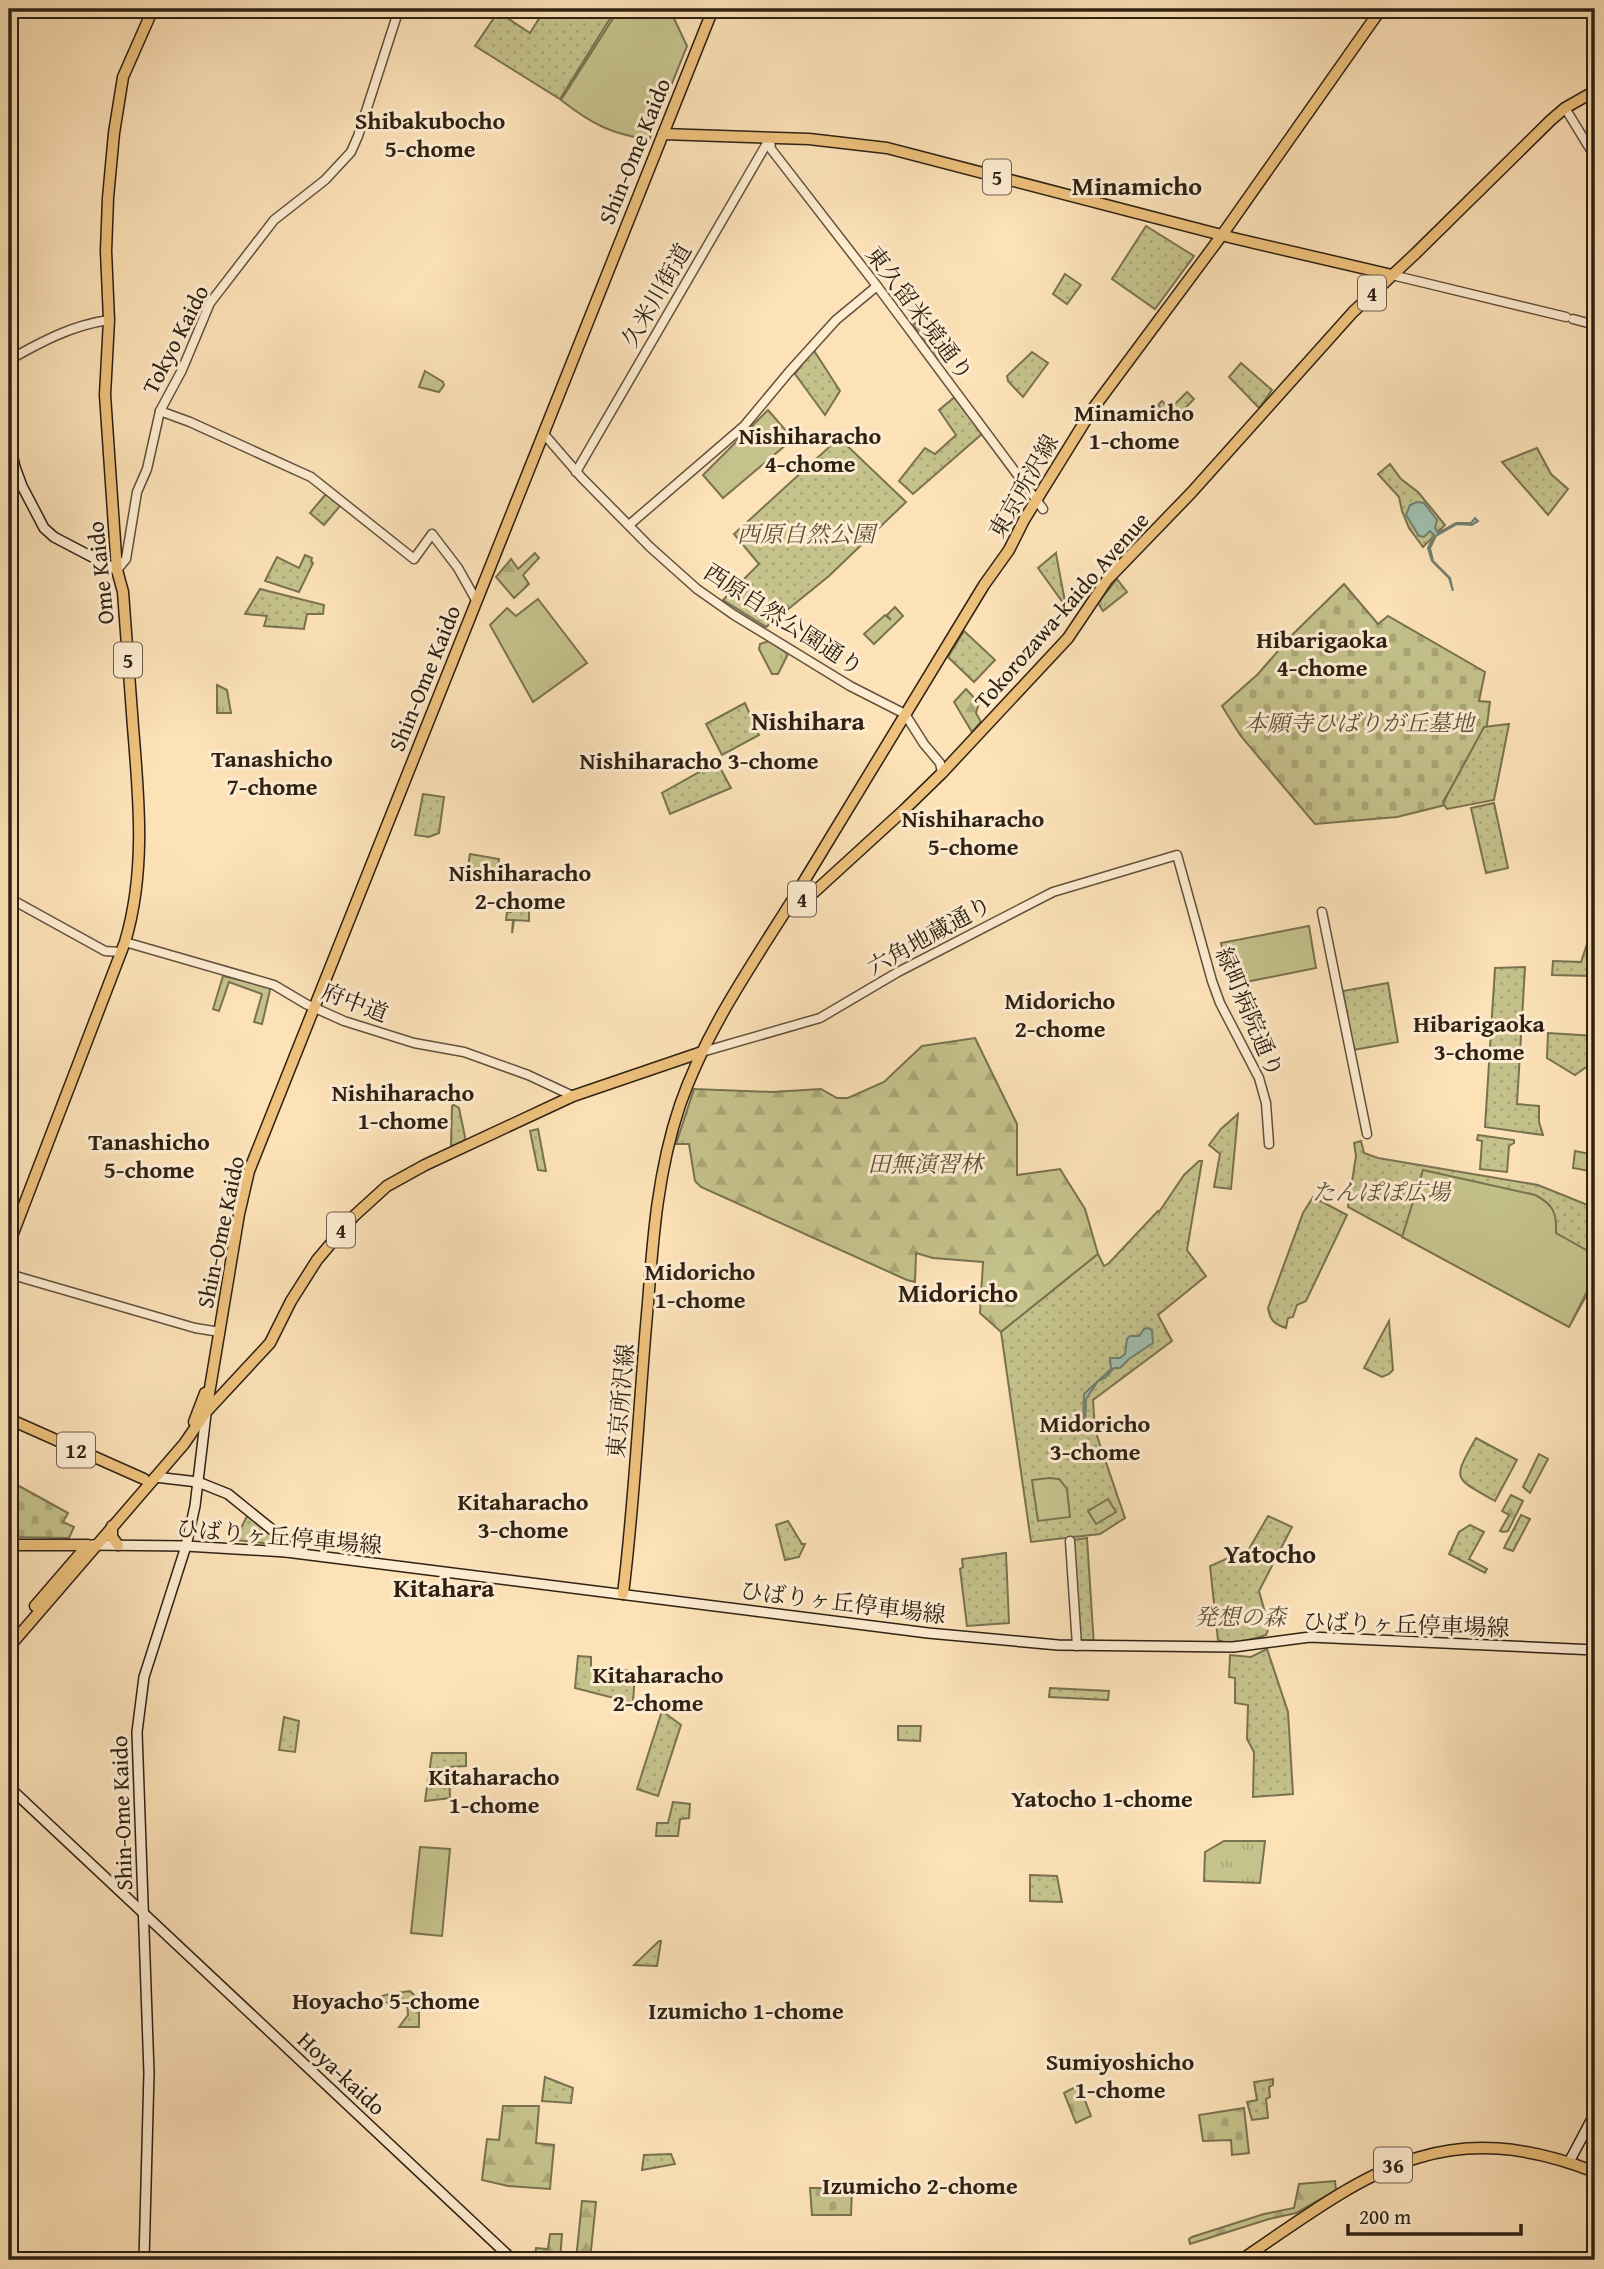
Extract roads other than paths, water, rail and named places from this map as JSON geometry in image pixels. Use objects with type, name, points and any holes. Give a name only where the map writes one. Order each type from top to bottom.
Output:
[{"type":"main road","name":"Ome Kaido","points":[[9,1244],[123,947],[136,890],[139,811],[123,592],[117,570],[105,395],[109,320],[106,251],[114,128],[126,70],[153,9]]},
{"type":"main road","name":"Shin-Ome Kaido","points":[[144,2260],[149,2073],[138,1760],[140,1703],[151,1651],[186,1546],[240,1209],[249,1171],[713,9]]},
{"type":"main road","name":"東京所沢線","points":[[795,896],[984,585],[1009,550],[1091,410],[1222,235],[1381,9]]},
{"type":"main road","name":"Tokorozawa-kaido Avenue","points":[[942,773],[1068,638],[1119,566],[1192,492],[1353,312],[1565,108],[1595,90]]},
{"type":"main road","name":"5","points":[[663,135],[834,141],[887,148],[1222,235],[1392,275]]},
{"type":"main road","points":[[9,440],[19,477],[44,528],[54,537],[117,570]]},
{"type":"main road","name":"4","points":[[9,1647],[144,1479],[270,1343],[291,1301],[317,1260],[376,1195],[425,1165],[573,1096],[702,1052],[795,896],[803,899],[811,895],[942,773]]},
{"type":"main road","name":"東京所沢線","points":[[623,1594],[655,1211],[675,1121],[702,1052]]},
{"type":"main road","name":"Shin-Ome Kaido","points":[[194,1422],[213,1373]]},
{"type":"main road","points":[[211,1386],[224,1393]]},
{"type":"main road","name":"4","points":[[9,1637],[72,1563],[113,1526],[192,1434],[206,1412]]},
{"type":"main road","name":"12","points":[[9,1419],[144,1479]]},
{"type":"main road","name":"ひばりヶ丘停車場線","points":[[155,1477],[198,1482],[228,1494],[285,1540],[286,1552]]},
{"type":"main road","points":[[113,1526],[112,1537],[118,1545]]},
{"type":"main road","points":[[9,1545],[92,1545]]},
{"type":"main road","points":[[64,1545],[72,1553],[72,1563]]},
{"type":"main road","name":"ひばりヶ丘停車場線","points":[[92,1545],[186,1546],[286,1552],[935,1634],[1077,1646],[1233,1647],[1310,1637],[1595,1650]]},
{"type":"main road","name":"Hoya-kaido","points":[[9,1787],[513,2260]]},
{"type":"main road","points":[[1569,2162],[1595,2113]]},
{"type":"main road","name":"36","points":[[1241,2260],[1358,2182],[1413,2158],[1452,2150],[1502,2148],[1569,2162],[1595,2172]]},
{"type":"street","name":"Tokyo Kaido","points":[[117,570],[126,559],[137,492],[147,469],[160,411],[182,370],[210,303],[274,220],[317,188],[351,152],[399,9]]},
{"type":"street","points":[[1565,108],[1595,157]]},
{"type":"street","name":"東久留米境通り","points":[[770,138],[771,149],[1043,509]]},
{"type":"street","name":"久米川街道","points":[[576,472],[770,138]]},
{"type":"street","points":[[1392,275],[1595,325]]},
{"type":"street","points":[[629,525],[744,426],[836,320],[877,286]]},
{"type":"street","points":[[9,360],[63,332],[109,320]]},
{"type":"street","points":[[160,411],[311,477],[414,559],[432,534],[458,568],[476,600]]},
{"type":"street","name":"西原自然公園通り","points":[[543,433],[576,472],[698,589],[734,615],[872,698],[905,714]]},
{"type":"street","points":[[905,714],[940,763],[942,773]]},
{"type":"street","name":"六角地蔵通り","points":[[702,1052],[820,1018],[898,972],[1053,892],[1177,855]]},
{"type":"street","name":"緑町病院通り","points":[[1177,855],[1212,981],[1259,1078],[1266,1103],[1269,1144]]},
{"type":"street","name":"府中道","points":[[9,898],[105,951],[123,947],[274,985],[313,1008],[379,1033],[464,1052],[528,1075],[573,1096]]},
{"type":"street","points":[[1322,912],[1367,1134]]},
{"type":"street","points":[[9,1274],[195,1328],[220,1332]]},
{"type":"street","points":[[1070,1541],[1077,1646]]},
{"type":"district","name":"Shibakubocho 5-chome","points":[[430,134]]},
{"type":"district","name":"Minamicho","points":[[1137,185]]},
{"type":"district","name":"Minamicho 1-chome","points":[[1134,426]]},
{"type":"district","name":"Nishiharacho 4-chome","points":[[810,449]]},
{"type":"district","name":"Hibarigaoka 4-chome","points":[[1322,653]]},
{"type":"district","name":"Nishihara","points":[[808,720]]},
{"type":"district","name":"Nishiharacho 3-chome","points":[[699,760]]},
{"type":"district","name":"Tanashicho 7-chome","points":[[272,772]]},
{"type":"district","name":"Nishiharacho 5-chome","points":[[973,832]]},
{"type":"district","name":"Nishiharacho 2-chome","points":[[520,886]]},
{"type":"district","name":"Midoricho 2-chome","points":[[1060,1014]]},
{"type":"district","name":"Hibarigaoka 3-chome","points":[[1479,1037]]},
{"type":"district","name":"Nishiharacho 1-chome","points":[[403,1106]]},
{"type":"district","name":"Tanashicho 5-chome","points":[[149,1155]]},
{"type":"district","name":"Midoricho 1-chome","points":[[700,1285]]},
{"type":"district","name":"Midoricho","points":[[958,1292]]},
{"type":"district","name":"Midoricho 3-chome","points":[[1095,1437]]},
{"type":"district","name":"Kitaharacho 3-chome","points":[[523,1515]]},
{"type":"district","name":"Yatocho","points":[[1270,1553]]},
{"type":"district","name":"Kitahara","points":[[444,1587]]},
{"type":"district","name":"Kitaharacho 2-chome","points":[[658,1688]]},
{"type":"district","name":"Kitaharacho 1-chome","points":[[494,1790]]},
{"type":"district","name":"Yatocho 1-chome","points":[[1102,1798]]},
{"type":"district","name":"Hoyacho 5-chome","points":[[386,2000]]},
{"type":"district","name":"Izumicho 1-chome","points":[[746,2010]]},
{"type":"district","name":"Sumiyoshicho 1-chome","points":[[1120,2075]]},
{"type":"district","name":"Izumicho 2-chome","points":[[920,2185]]},
{"type":"park label","name":"西原自然公園","points":[[806,533]]},
{"type":"park label","name":"本願寺ひばりが丘墓地","points":[[1359,722]]},
{"type":"park label","name":"田無演習林","points":[[925,1163]]},
{"type":"park label","name":"たんぽぽ広場","points":[[1381,1191]]},
{"type":"park label","name":"発想の森","points":[[1240,1616]]}]
